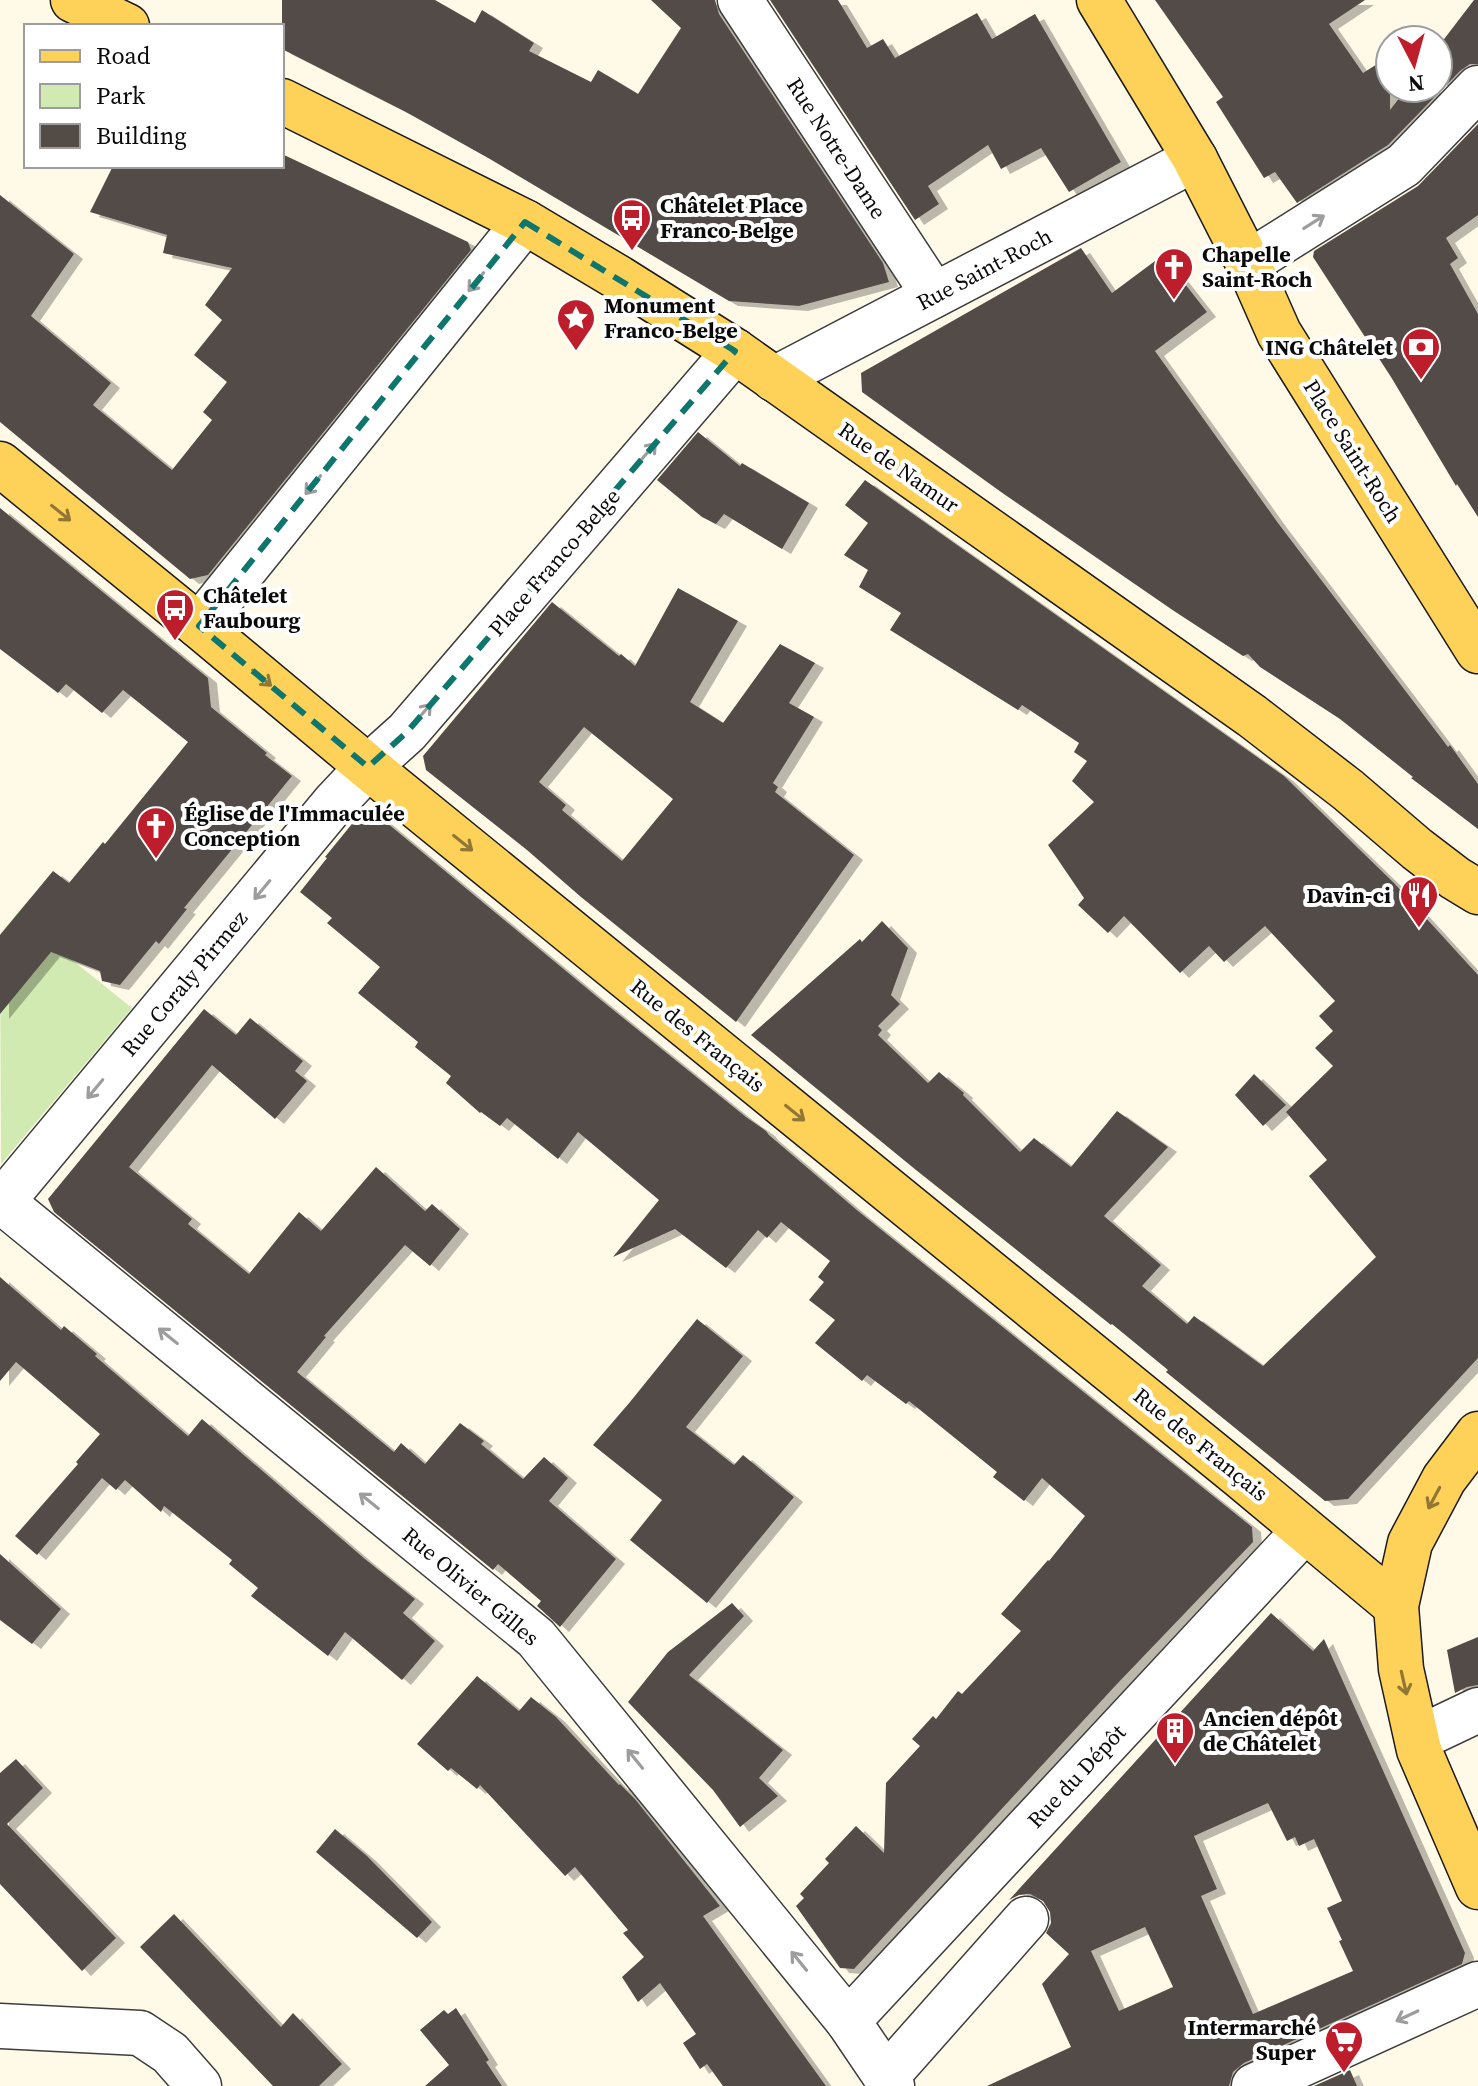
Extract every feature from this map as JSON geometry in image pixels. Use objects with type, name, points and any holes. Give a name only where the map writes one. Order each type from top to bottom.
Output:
[{"type":"main road","points":[[73,0],[123,24]]},
{"type":"main road","name":"Place Saint-Roch","points":[[1099,0],[1195,159],[1248,263],[1279,333],[1478,651]]},
{"type":"main road","name":"Rue de Namur","points":[[284,102],[525,222],[735,351],[1252,716],[1348,790],[1417,849],[1478,892]]},
{"type":"main road","name":"Rue des Français","points":[[0,464],[1396,1606]]},
{"type":"main road","points":[[1478,1434],[1444,1479],[1410,1543],[1396,1606],[1401,1669],[1419,1750],[1478,1887]]},
{"type":"street","name":"Rue Notre-Dame","points":[[740,0],[934,295]]},
{"type":"street","points":[[1248,263],[1404,165],[1478,88]]},
{"type":"street","name":"Rue Saint-Roch","points":[[774,379],[1195,159]]},
{"type":"street","points":[[199,626],[525,222]]},
{"type":"street","name":"Place Franco-Belge","points":[[368,767],[407,732],[735,351]]},
{"type":"street","name":"Rue Coraly Pirmez","points":[[1,1201],[325,814],[368,767]]},
{"type":"street","name":"Rue Olivier Gilles","points":[[1,1201],[536,1638],[848,2021],[889,2082]]},
{"type":"street","name":"Rue du Dépôt","points":[[848,2021],[1304,1531]]},
{"type":"street","points":[[1417,1739],[1478,1710]]},
{"type":"street","points":[[889,2082],[1026,1919]]},
{"type":"street","points":[[1254,2086],[1478,1984]]},
{"type":"street","points":[[0,2026],[140,2033],[170,2053],[199,2086]]},
{"type":"highlighted area","points":[[525,222],[735,351],[407,732],[368,767],[199,626]]},
{"type":"green space","points":[[30,898],[62,924],[56,947],[132,1008],[1,1164],[0,934]]},
{"type":"building","points":[[282,0],[435,0],[475,23],[482,10],[534,43],[529,51],[591,82],[598,70],[638,94],[681,28],[651,0],[715,0],[719,14],[883,263],[889,282],[799,306],[729,301],[490,159],[284,50]]},
{"type":"building","points":[[770,0],[838,0],[867,48],[883,39],[895,58],[977,13],[992,39],[1035,14],[1121,162],[1069,192],[1041,148],[1001,169],[988,145],[928,186],[939,204],[915,220]]},
{"type":"building","points":[[1155,0],[1365,0],[1329,24],[1363,73],[1374,66],[1374,104],[1390,104],[1390,110],[1395,104],[1428,104],[1388,145],[1297,203],[1275,172],[1264,178],[1216,102],[1223,97]]},
{"type":"building","points":[[1474,0],[1478,0],[1478,64],[1470,64],[1454,77],[1454,26]]},
{"type":"building","points":[[1478,124],[1478,215],[1446,238],[1458,258],[1450,264],[1478,314],[1478,517],[1313,257],[1314,251],[1418,186]]},
{"type":"building","points":[[284,155],[468,242],[471,250],[208,575],[190,579],[0,422],[0,195],[74,254],[31,316],[111,383],[93,405],[172,470],[212,420],[203,412],[227,382],[194,355],[222,320],[205,305],[232,268],[163,253],[167,235],[90,212],[112,168],[284,168]]},
{"type":"building","points":[[1081,248],[1112,293],[1155,261],[1171,266],[1207,312],[1155,351],[1278,523],[1478,784],[1478,829],[1340,719],[1260,667],[1248,654],[1243,656],[1174,611],[862,392],[861,373]]},
{"type":"building","points":[[698,432],[740,466],[742,463],[809,503],[782,549],[724,514],[716,524],[702,517],[657,480]]},
{"type":"building","points":[[865,480],[1284,776],[1394,883],[1478,975],[1478,1358],[1348,1499],[1325,1501],[1166,1372],[1168,1370],[1112,1324],[751,1035],[860,939],[862,942],[882,921],[908,948],[891,995],[900,1004],[878,1026],[882,1030],[878,1035],[928,1083],[939,1072],[964,1093],[1020,1152],[1034,1138],[1071,1167],[1117,1111],[1168,1147],[1104,1216],[1161,1265],[1142,1286],[1187,1324],[1194,1316],[1263,1366],[1376,1257],[1309,1176],[1327,1160],[1286,1112],[1333,1066],[1315,1048],[1333,1031],[1319,1016],[1335,1001],[1265,926],[1224,962],[1209,946],[1180,973],[1124,916],[1108,933],[1078,905],[1084,898],[1048,845],[1094,802],[1072,781],[1087,761],[1074,752],[1079,743],[1022,705],[1018,710],[890,630],[901,613],[859,587],[868,570],[844,555],[868,523],[845,505]]},
{"type":"building","points":[[0,508],[208,678],[211,707],[292,776],[184,908],[187,909],[159,944],[156,941],[120,985],[102,981],[100,971],[51,952],[0,1014],[0,935],[53,871],[69,883],[188,742],[123,690],[102,713],[66,684],[58,693],[0,649]]},
{"type":"building","points":[[678,588],[738,621],[690,702],[723,723],[780,644],[815,663],[789,703],[814,717],[773,783],[778,787],[775,792],[854,855],[736,1022],[426,770],[423,756],[552,602],[635,666]],"holes":[[[584,727],[673,799],[622,861],[562,810],[566,805],[539,782]]]},
{"type":"building","points":[[375,813],[601,1000],[766,1131],[858,1211],[1252,1527],[1253,1542],[1117,1684],[854,1969],[840,1968],[796,1906],[804,1898],[800,1894],[829,1863],[825,1859],[856,1826],[884,1853],[886,1783],[920,1746],[912,1739],[933,1716],[936,1719],[958,1691],[962,1694],[1021,1631],[1001,1614],[1085,1516],[1042,1478],[1024,1501],[993,1477],[997,1472],[909,1401],[906,1404],[867,1375],[862,1381],[815,1343],[835,1320],[809,1300],[824,1282],[818,1277],[830,1261],[781,1222],[767,1238],[758,1230],[726,1268],[675,1229],[613,1257],[659,1200],[578,1132],[558,1159],[507,1118],[500,1126],[480,1113],[446,1083],[451,1076],[415,1047],[418,1042],[358,993],[380,967],[327,923],[332,918],[300,892],[360,814]]},
{"type":"building","points":[[204,1009],[236,1035],[250,1018],[303,1061],[295,1071],[307,1081],[275,1119],[212,1065],[129,1167],[192,1219],[188,1224],[249,1274],[299,1212],[321,1231],[376,1167],[425,1211],[432,1204],[460,1229],[430,1266],[405,1245],[324,1336],[297,1372],[394,1452],[401,1443],[425,1464],[460,1423],[484,1441],[481,1444],[523,1479],[544,1457],[568,1478],[549,1501],[616,1559],[560,1627],[537,1606],[541,1601],[498,1564],[493,1570],[54,1212],[48,1199]]},
{"type":"building","points":[[1254,1074],[1286,1105],[1263,1126],[1235,1095]]},
{"type":"building","points":[[0,1277],[61,1330],[64,1326],[188,1436],[202,1419],[415,1599],[403,1613],[435,1641],[402,1680],[345,1632],[328,1656],[251,1596],[258,1588],[229,1564],[232,1560],[164,1506],[161,1512],[125,1480],[116,1490],[102,1478],[37,1555],[15,1536],[100,1434],[16,1362],[0,1381]]},
{"type":"building","points":[[697,1319],[743,1356],[686,1427],[734,1465],[743,1455],[794,1497],[707,1603],[630,1540],[662,1500],[593,1445]]},
{"type":"building","points":[[0,1554],[61,1609],[32,1644],[0,1620]]},
{"type":"building","points":[[732,1603],[744,1616],[689,1675],[783,1750],[759,1778],[778,1796],[740,1827],[713,1790],[628,1702],[668,1652]]},
{"type":"building","points":[[1271,1613],[1313,1651],[1324,1639],[1465,1953],[1462,1964],[1244,2063],[1233,2072],[1229,2086],[987,2086],[1071,2047],[1042,1984],[1069,1954],[1046,1933],[1051,1923],[1050,1912],[1043,1901],[1030,1894],[1009,1900]],"holes":[[[1268,1803],[1287,1841],[1295,1837],[1299,1846],[1314,1839],[1342,1901],[1327,1908],[1353,1971],[1253,2014],[1201,1896],[1217,1889],[1194,1836]],[[1145,1927],[1173,1987],[1119,2011],[1091,1951]]]},
{"type":"building","points":[[1478,1637],[1478,1685],[1455,1693],[1447,1650]]},
{"type":"building","points":[[477,1676],[519,1711],[531,1697],[556,1717],[635,1799],[720,1906],[703,1916],[826,2086],[723,2086],[707,2064],[700,2069],[683,2043],[696,2034],[660,1983],[638,2002],[622,1977],[644,1957],[623,1933],[628,1930],[575,1867],[565,1876],[480,1785],[477,1789],[451,1768],[448,1771],[417,1744]]},
{"type":"building","points":[[16,1759],[43,1788],[7,1824],[116,1938],[82,1971],[0,1884],[0,1773]]},
{"type":"building","points":[[335,1829],[367,1856],[432,1922],[417,1938],[316,1852]]},
{"type":"building","points":[[174,1914],[281,2027],[293,2013],[342,2064],[319,2086],[273,2086],[140,1947]]},
{"type":"building","points":[[456,2008],[502,2086],[425,2086],[449,2065],[420,2030],[444,2010],[448,2014]]},
{"type":"building","name":"Intermarché Super","points":[[1350,2070],[1357,2086],[1314,2086]]},
{"type":"place","name":"Châtelet Place Franco-Belge","points":[[632,252]]},
{"type":"place","name":"Chapelle Saint-Roch","points":[[1174,301]]},
{"type":"place","name":"Monument Franco-Belge","points":[[576,352]]},
{"type":"place","name":"ING Châtelet","points":[[1421,381]]},
{"type":"place","name":"Châtelet Faubourg","points":[[175,642]]},
{"type":"place","name":"Église de l'Immaculée Conception","points":[[156,860]]},
{"type":"place","name":"Davin-ci","points":[[1419,929]]},
{"type":"place","name":"Ancien dépôt de Châtelet","points":[[1175,1765]]},
{"type":"place","name":"Intermarché Super","points":[[1344,2074]]}]
